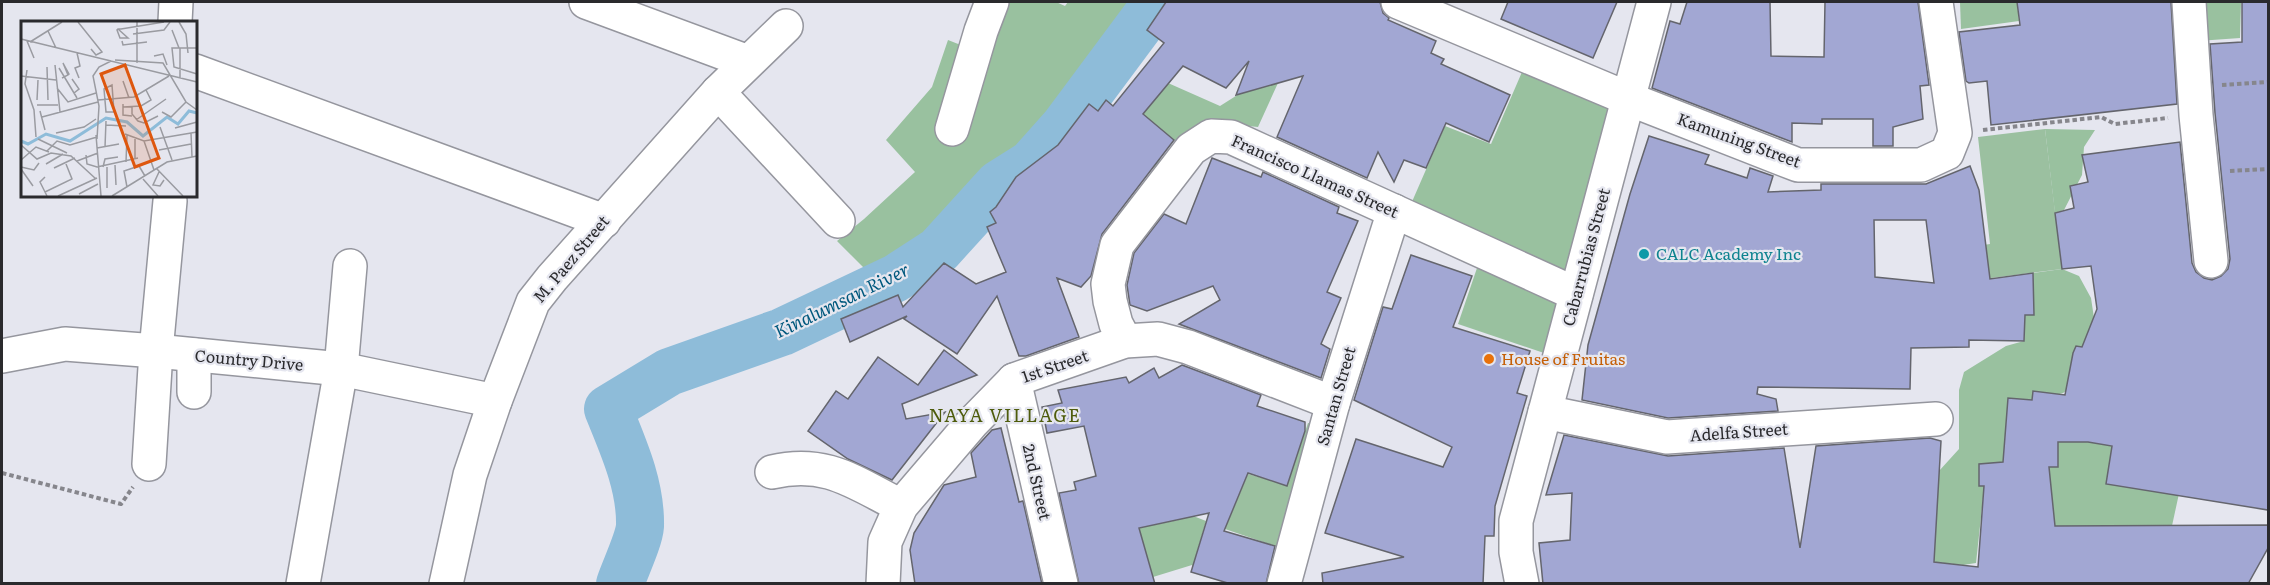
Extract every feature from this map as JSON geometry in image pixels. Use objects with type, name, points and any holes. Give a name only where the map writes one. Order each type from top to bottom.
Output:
[{"type":"street","points":[[175,21],[176,2]]},
{"type":"street","points":[[586,2],[748,62]]},
{"type":"street","points":[[952,129],[992,2]]},
{"type":"street","name":"Kamuning Street","points":[[1398,2],[1629,99],[1798,165],[1921,165],[1947,153],[1955,133]]},
{"type":"street","name":"Cabarrubias Street","points":[[1522,584],[1516,552],[1516,521],[1654,2]]},
{"type":"street","points":[[1936,2],[1955,133]]},
{"type":"street","points":[[2189,2],[2195,101],[2211,261]]},
{"type":"street","name":"M. Paez Street","points":[[446,584],[470,475],[495,401],[533,302],[718,92],[786,26]]},
{"type":"street","points":[[196,70],[604,221]]},
{"type":"street","points":[[718,92],[838,221]]},
{"type":"street","name":"Francisco Llamas Street","points":[[1125,341],[1116,324],[1108,284],[1117,245],[1191,149],[1211,136],[1231,137],[1576,294]]},
{"type":"street","points":[[149,464],[156,351],[170,201]]},
{"type":"street","name":"Santan Street","points":[[1284,584],[1333,403],[1394,211]]},
{"type":"street","points":[[303,584],[341,369],[350,266]]},
{"type":"street","name":"1st Street","points":[[883,584],[885,542],[901,506],[972,423],[1014,380],[1125,341],[1158,339],[1188,347],[1333,403]]},
{"type":"street","name":"Country Drive","points":[[2,356],[65,344],[156,351],[341,369],[495,401]]},
{"type":"street","points":[[194,355],[194,392]]},
{"type":"street","name":"2nd Street","points":[[1014,380],[1061,584]]},
{"type":"street","name":"Adelfa Street","points":[[1545,412],[1667,437],[1936,419]]},
{"type":"street","points":[[772,472],[784,469],[819,468],[846,477],[901,506]]},
{"type":"path","points":[[1955,133],[2101,117],[2115,124],[2268,82]]},
{"type":"path","points":[[2202,172],[2268,169]]},
{"type":"path","points":[[2,473],[121,504],[149,464]]},
{"type":"green space","points":[[999,2],[1056,2],[1065,6],[1068,2],[1166,2],[1147,30],[1158,38],[1098,104],[1086,98],[1031,164],[999,184],[986,198],[978,226],[924,284],[853,312],[842,289],[868,272],[837,241],[915,172],[886,140],[932,87],[948,40],[981,53]]},
{"type":"green space","points":[[1960,2],[2017,2],[2019,21],[1961,29]]},
{"type":"green space","points":[[2195,2],[2241,2],[2240,38],[2198,41]]},
{"type":"green space","points":[[1525,65],[1612,102],[1571,273],[1411,204],[1445,126],[1491,144]]},
{"type":"green space","points":[[1168,83],[1220,106],[1239,94],[1278,83],[1258,127],[1220,123],[1160,171],[1129,148],[1135,139],[1163,162],[1179,144],[1143,114]]},
{"type":"green space","points":[[2045,129],[2062,269],[1968,281],[1964,248],[1990,244],[1978,137]]},
{"type":"green space","points":[[2045,129],[2095,130],[2084,147],[2082,175],[2064,210],[2055,213]]},
{"type":"green space","points":[[1477,268],[1563,297],[1544,353],[1458,324]]},
{"type":"green space","points":[[2062,269],[2079,276],[2091,298],[2094,318],[2076,384],[2063,393],[2018,405],[2073,440],[2100,442],[2185,466],[2170,535],[2055,527],[2053,506],[1985,480],[1976,563],[1963,565],[1926,561],[1939,471],[1959,449],[1959,390],[1964,372],[2006,346],[2024,341],[2025,315],[2034,314],[2033,273]]},
{"type":"green space","points":[[1308,423],[1316,424],[1281,548],[1225,529],[1248,474],[1287,485]]},
{"type":"green space","points":[[1178,510],[1206,521],[1196,555],[1196,573],[1192,565],[1153,577],[1139,528],[1178,520]]},
{"type":"building","points":[[1166,2],[1380,2],[1388,20],[1436,41],[1431,53],[1444,59],[1441,64],[1510,95],[1489,142],[1446,123],[1426,168],[1404,160],[1394,182],[1378,152],[1367,178],[1277,137],[1303,76],[1236,95],[1249,61],[1226,88],[1183,66],[1143,114],[1174,140],[1102,234],[1091,276],[1081,287],[1057,278],[1079,337],[1026,356],[1019,356],[997,296],[957,354],[904,319],[907,316],[850,342],[841,319],[898,295],[903,307],[944,263],[976,284],[1006,272],[987,227],[996,223],[990,212],[996,207],[1016,177],[1058,145],[1089,104],[1098,111],[1106,100],[1113,106],[1164,43],[1147,30]]},
{"type":"building","points":[[1508,2],[1617,2],[1593,58],[1501,19]]},
{"type":"building","points":[[1687,2],[1770,2],[1771,56],[1824,57],[1825,2],[1918,2],[1929,85],[1920,86],[1923,119],[1893,127],[1893,146],[1873,146],[1873,119],[1822,119],[1822,124],[1792,123],[1792,142],[1652,88],[1670,21],[1680,24]]},
{"type":"building","points":[[2017,2],[2171,2],[2177,104],[1991,125],[1987,81],[1969,83],[1966,81],[1959,32],[2020,25]]},
{"type":"building","points":[[2242,2],[2268,2],[2268,510],[2106,484],[2112,446],[2088,442],[2058,442],[2058,467],[2049,467],[2055,526],[2268,525],[2268,548],[2248,584],[1543,584],[1539,543],[1570,540],[1572,493],[1546,495],[1564,435],[1668,456],[1784,448],[1800,548],[1816,446],[1930,438],[1941,441],[1934,562],[1978,567],[1984,486],[1979,486],[1979,464],[2003,462],[2008,398],[2032,400],[2033,391],[2065,395],[2073,353],[2076,346],[2082,347],[2097,309],[2091,266],[2062,269],[2055,213],[2074,208],[2070,186],[2088,182],[2082,155],[2180,142],[2192,263],[2196,272],[2212,280],[2221,276],[2228,269],[2230,259],[2210,44],[2242,42]]},
{"type":"building","points":[[1649,136],[1709,155],[1705,164],[1747,178],[1750,168],[1773,176],[1768,192],[1821,190],[1821,184],[1926,184],[1970,166],[1979,190],[1990,279],[2033,273],[2034,315],[2025,315],[2024,341],[1969,340],[1969,347],[1911,348],[1910,389],[1758,387],[1757,394],[1776,399],[1778,411],[1668,418],[1582,400],[1588,345],[1630,194]],"holes":[[[1874,220],[1926,220],[1934,283],[1875,277]]]},
{"type":"building","points":[[1212,158],[1261,177],[1263,172],[1339,207],[1337,213],[1358,221],[1327,292],[1341,298],[1321,344],[1330,349],[1321,378],[1179,324],[1220,300],[1213,286],[1147,311],[1130,305],[1127,285],[1134,253],[1164,214],[1186,224]]},
{"type":"building","points":[[1411,255],[1472,276],[1453,327],[1530,351],[1517,393],[1527,396],[1495,506],[1494,536],[1485,536],[1483,584],[1323,584],[1322,573],[1404,557],[1325,533],[1356,439],[1443,467],[1452,447],[1354,400],[1383,307],[1392,309]]},
{"type":"building","points":[[944,350],[977,375],[902,404],[906,419],[945,412],[892,480],[848,459],[808,431],[836,391],[848,399],[878,357],[918,385]]},
{"type":"building","points":[[1182,365],[1261,395],[1257,406],[1305,422],[1305,431],[1287,486],[1248,473],[1224,531],[1275,546],[1266,584],[1231,584],[1191,572],[1209,513],[1139,528],[1155,584],[1079,584],[1059,493],[1076,490],[1074,482],[1096,476],[1084,426],[1047,433],[1042,407],[1062,403],[1058,390],[1126,377],[1129,383],[1154,368],[1159,378]]},
{"type":"building","points":[[1001,428],[1019,502],[1023,501],[1042,584],[915,584],[910,550],[914,533],[944,485],[976,477],[971,453],[992,430]]},
{"type":"waterway","name":"Kinalumsan River","points":[[620,584],[635,547],[640,526],[640,511],[630,466],[608,409],[669,372],[782,332],[896,278],[939,250],[999,184],[1031,164],[1064,127],[1157,2]]},
{"type":"place","name":"CALC Academy Inc","points":[[1644,254]]},
{"type":"place","name":"House of Fruitas","points":[[1489,359]]},
{"type":"district","name":"NAYA VILLAGE","points":[[1005,416]]}]
